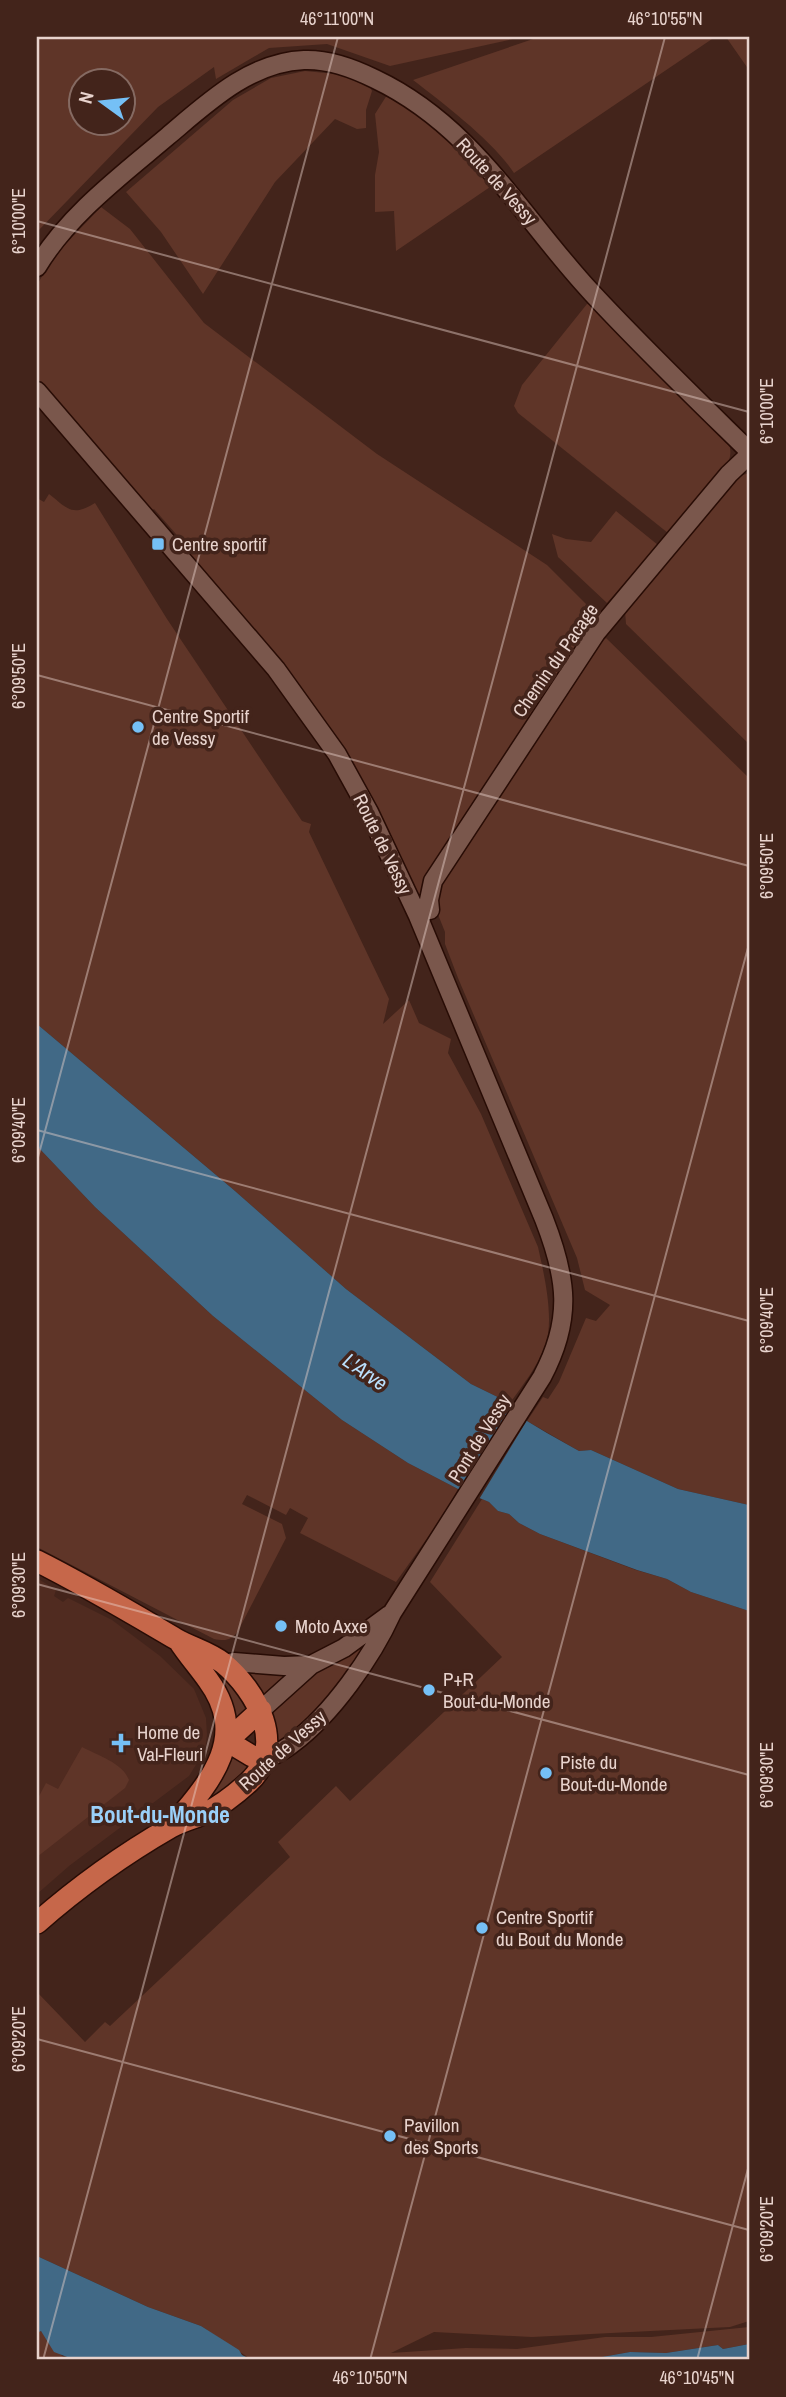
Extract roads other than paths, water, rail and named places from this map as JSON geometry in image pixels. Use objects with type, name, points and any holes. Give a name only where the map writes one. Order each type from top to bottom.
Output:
[{"type":"main road","points":[[37,1561],[137,1614],[179,1641],[207,1652],[224,1664],[248,1690],[261,1710],[267,1744],[265,1760],[251,1756],[227,1741],[219,1700],[209,1681],[179,1641]]},
{"type":"main road","points":[[227,1741],[261,1710]]},
{"type":"main road","name":"Route de Vessy","points":[[173,1826],[210,1780],[227,1741]]},
{"type":"main road","name":"Route de Vessy","points":[[37,1923],[90,1881],[173,1826],[208,1812],[235,1793],[251,1781],[265,1760]]},
{"type":"street","name":"Route de Vessy","points":[[37,267],[54,242],[103,193],[174,131],[245,78],[266,67],[293,61],[322,60],[342,65],[402,94],[451,130],[476,153],[590,292],[749,453]]},
{"type":"street","name":"Route de Vessy","points":[[37,391],[276,669],[337,754],[369,812],[460,1012],[556,1251],[564,1288],[564,1313],[555,1349],[542,1377]]},
{"type":"street","name":"Chemin du Pacage","points":[[430,910],[433,881],[574,665],[609,617],[749,453]]},
{"type":"street","name":"Pont de Vessy","points":[[452,1521],[542,1377]]},
{"type":"street","name":"Route de Vessy","points":[[265,1760],[303,1735],[347,1686],[380,1640],[392,1613],[452,1521]]},
{"type":"street","name":"Route de Vessy","points":[[261,1710],[311,1665],[344,1648],[392,1613]]},
{"type":"street","name":"Route de Vessy","points":[[224,1664],[234,1662],[284,1667],[311,1665]]},
{"type":"water","name":"L'Arve","points":[[37,1024],[235,1191],[346,1289],[471,1384],[510,1403],[527,1421],[579,1451],[591,1450],[678,1489],[749,1505],[749,1611],[691,1592],[667,1579],[540,1534],[519,1523],[509,1514],[498,1511],[489,1502],[408,1463],[342,1420],[213,1316],[95,1207],[37,1146]]},
{"type":"water","points":[[37,2256],[148,2307],[201,2326],[252,2360],[75,2360],[54,2352],[41,2331],[37,2333]]},
{"type":"water","points":[[749,2344],[749,2360],[585,2360],[630,2352],[666,2353],[718,2345],[723,2349]]},
{"type":"place","name":"Centre sportif","points":[[158,544]]},
{"type":"place","name":"Centre Sportif de Vessy","points":[[138,727]]},
{"type":"place","name":"Moto Axxe","points":[[281,1626]]},
{"type":"place","name":"P+R Bout-du-Monde","points":[[429,1690]]},
{"type":"place","name":"Home de Val-Fleuri","points":[[121,1743]]},
{"type":"place","name":"Piste du Bout-du-Monde","points":[[546,1773]]},
{"type":"place","name":"Centre Sportif du Bout du Monde","points":[[482,1928]]},
{"type":"place","name":"Pavillon des Sports","points":[[390,2136]]},
{"type":"district","name":"Bout-du-Monde","points":[[160,1815]]}]
